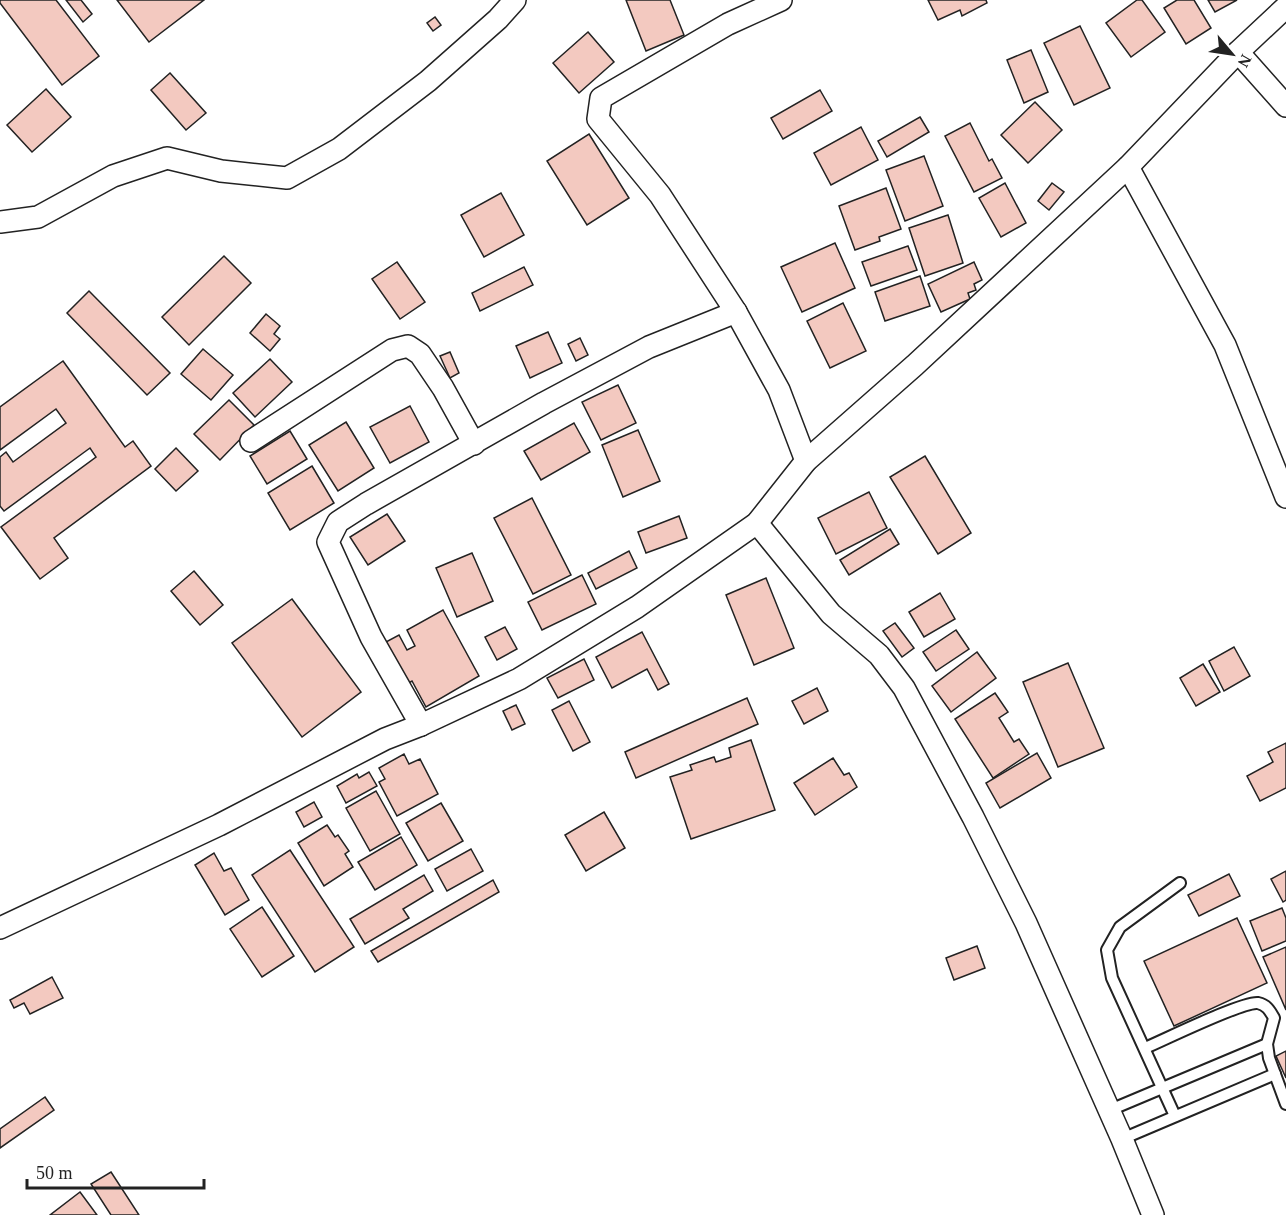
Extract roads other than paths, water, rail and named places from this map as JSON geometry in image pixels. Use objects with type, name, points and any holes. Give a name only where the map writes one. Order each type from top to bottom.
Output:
[{"type":"street","points":[[0,222],[38,217],[113,176],[167,158],[221,171],[286,177],[339,149],[428,81],[498,19],[515,0]]},
{"type":"street","points":[[781,0],[728,24],[601,98],[598,119],[660,195],[736,312],[779,390],[806,461]]},
{"type":"street","points":[[0,928],[219,825],[385,739],[519,679],[637,607],[757,523],[806,461],[915,365],[1128,167],[1238,52],[1286,7]]},
{"type":"street","points":[[1238,52],[1286,106]]},
{"type":"street","points":[[1128,167],[1225,345],[1286,497]]},
{"type":"street","points":[[421,724],[371,637],[328,542],[338,522],[544,403],[649,347],[736,312]]},
{"type":"street","points":[[251,441],[392,350],[408,346],[420,354],[443,388],[474,444]]},
{"type":"street","points":[[757,523],[831,614],[879,655],[904,688],[973,817],[1026,923],[1110,1110],[1153,1215]]},
{"type":"lane","points":[[1175,1116],[1112,978],[1107,950],[1120,927],[1180,883]]},
{"type":"lane","points":[[1145,1048],[1232,1010],[1256,1003],[1267,1006],[1274,1018],[1267,1044],[1269,1058],[1286,1104]]},
{"type":"lane","points":[[1110,1110],[1267,1044]]},
{"type":"lane","points":[[1122,1138],[1275,1074]]}]
